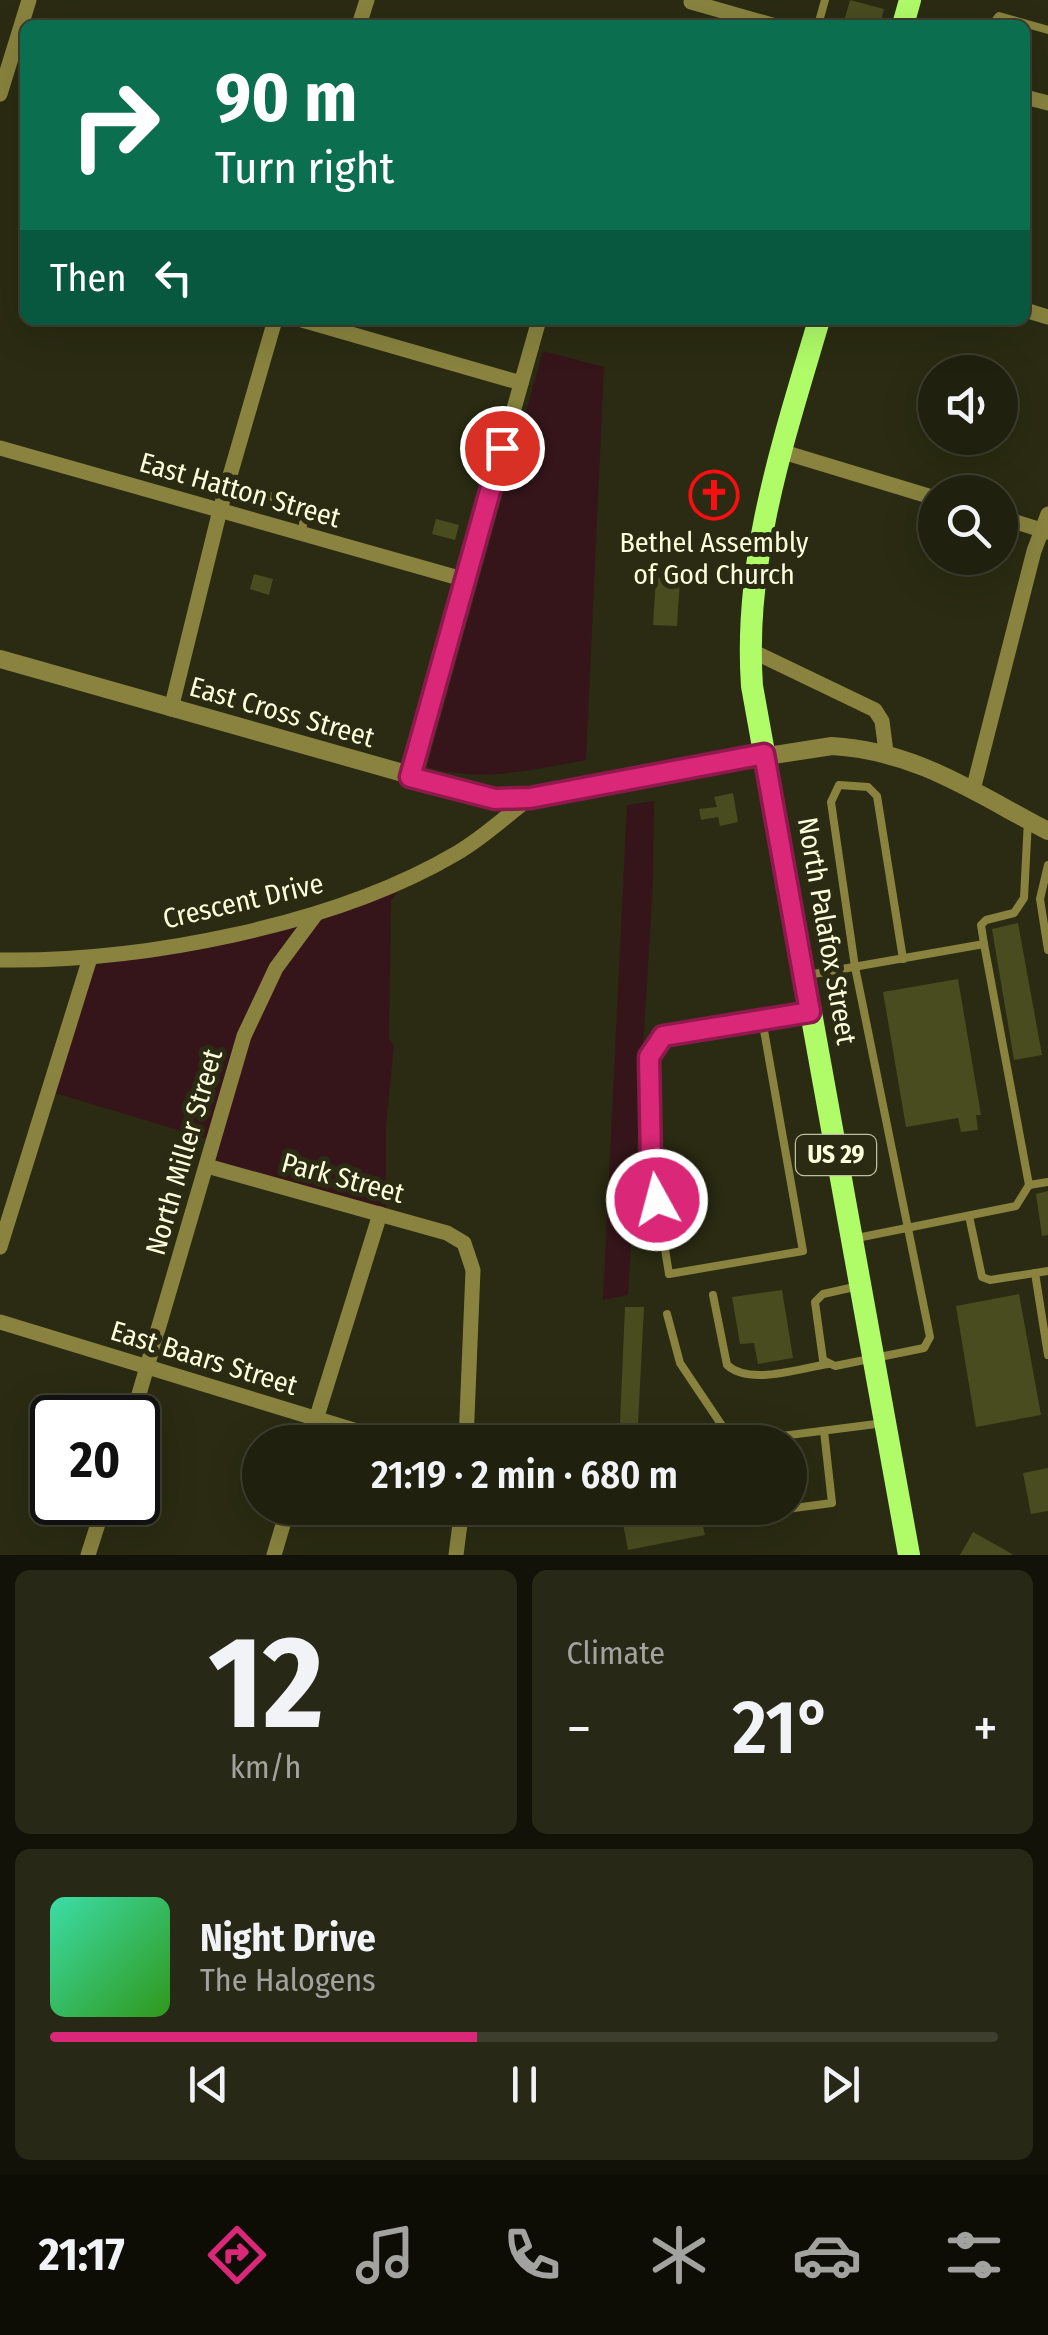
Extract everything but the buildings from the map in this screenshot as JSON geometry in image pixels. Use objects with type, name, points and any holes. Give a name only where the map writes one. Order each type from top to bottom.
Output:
[{"type":"main road","name":"North Palafox Street","points":[[818,325],[780,451],[754,578],[750,650],[764,754],[909,1555]]},
{"type":"street","points":[[691,2],[732,20]]},
{"type":"street","points":[[0,94],[20,38]]},
{"type":"street","points":[[171,709],[220,510],[275,325]]},
{"type":"street","points":[[322,325],[521,382]]},
{"type":"street","points":[[410,777],[538,325]]},
{"type":"street","name":"East Hatton Street","points":[[0,448],[466,580]]},
{"type":"street","points":[[780,451],[918,493]]},
{"type":"street","points":[[973,790],[1046,525],[1018,521]]},
{"type":"street","points":[[750,650],[874,710],[882,720],[886,752]]},
{"type":"street","name":"East Cross Street","points":[[0,660],[495,799],[530,798],[764,754],[832,746],[886,752],[922,764],[1048,831]]},
{"type":"street","name":"Crescent Drive","points":[[0,960],[90,958],[316,914],[458,853],[530,798]]},
{"type":"street","name":"North Miller Street","points":[[139,1395],[238,1052],[258,1003],[286,953],[316,914]]},
{"type":"street","points":[[0,1247],[90,958]]},
{"type":"street","name":"Park Street","points":[[207,1166],[447,1232],[464,1243],[473,1270],[467,1425]]},
{"type":"street","points":[[314,1425],[380,1214]]},
{"type":"street","name":"East Baars Street","points":[[0,1322],[336,1425]]},
{"type":"street","points":[[88,1555],[98,1525]]},
{"type":"street","points":[[274,1555],[283,1525]]},
{"type":"street","points":[[456,1555],[460,1525]]},
{"type":"lane","points":[[228,484],[306,507],[302,533]]},
{"type":"lane","points":[[713,1295],[726,1365],[746,1375],[872,1360],[924,1348],[930,1338],[855,967],[831,802],[839,785],[868,787],[877,796],[903,959]]},
{"type":"lane","points":[[851,1239],[1016,1206],[1029,1185],[982,926],[986,920],[1014,914],[1024,898],[1028,820]]},
{"type":"lane","points":[[1048,865],[1040,898],[1048,950]]},
{"type":"lane","points":[[804,975],[984,944]]},
{"type":"lane","points":[[762,1020],[804,1251],[669,1274],[651,1162],[649,1057],[663,1036],[810,1012]]},
{"type":"lane","points":[[1029,1185],[1048,1182]]},
{"type":"lane","points":[[969,1216],[982,1276],[990,1280],[1048,1270]]},
{"type":"lane","points":[[1034,1273],[1048,1355]]},
{"type":"lane","points":[[828,1364],[820,1355],[815,1302],[824,1294],[859,1286]]},
{"type":"lane","points":[[667,1314],[680,1364],[722,1425]]},
{"type":"lane","points":[[807,1433],[884,1423]]},
{"type":"lane","points":[[807,1506],[832,1503],[824,1431]]},
{"type":"shaded area","points":[[543,351],[604,367],[586,760],[487,774],[427,767]]},
{"type":"shaded area","points":[[654,801],[653,882],[628,1295],[603,1300],[627,805]]},
{"type":"shaded area","points":[[400,887],[391,901],[389,1039],[394,1045],[386,1126],[386,1208],[215,1161],[250,1037],[282,972],[320,920]]},
{"type":"shaded area","points":[[299,925],[266,974],[254,1000],[208,1139],[55,1093],[94,965]]},
{"type":"place","name":"Bethel Assembly of God Church","points":[[714,495]]},
{"type":"route","points":[[502,448],[410,777],[495,799],[530,798],[764,754],[810,1012],[663,1036],[649,1057],[651,1162],[657,1200]]}]
